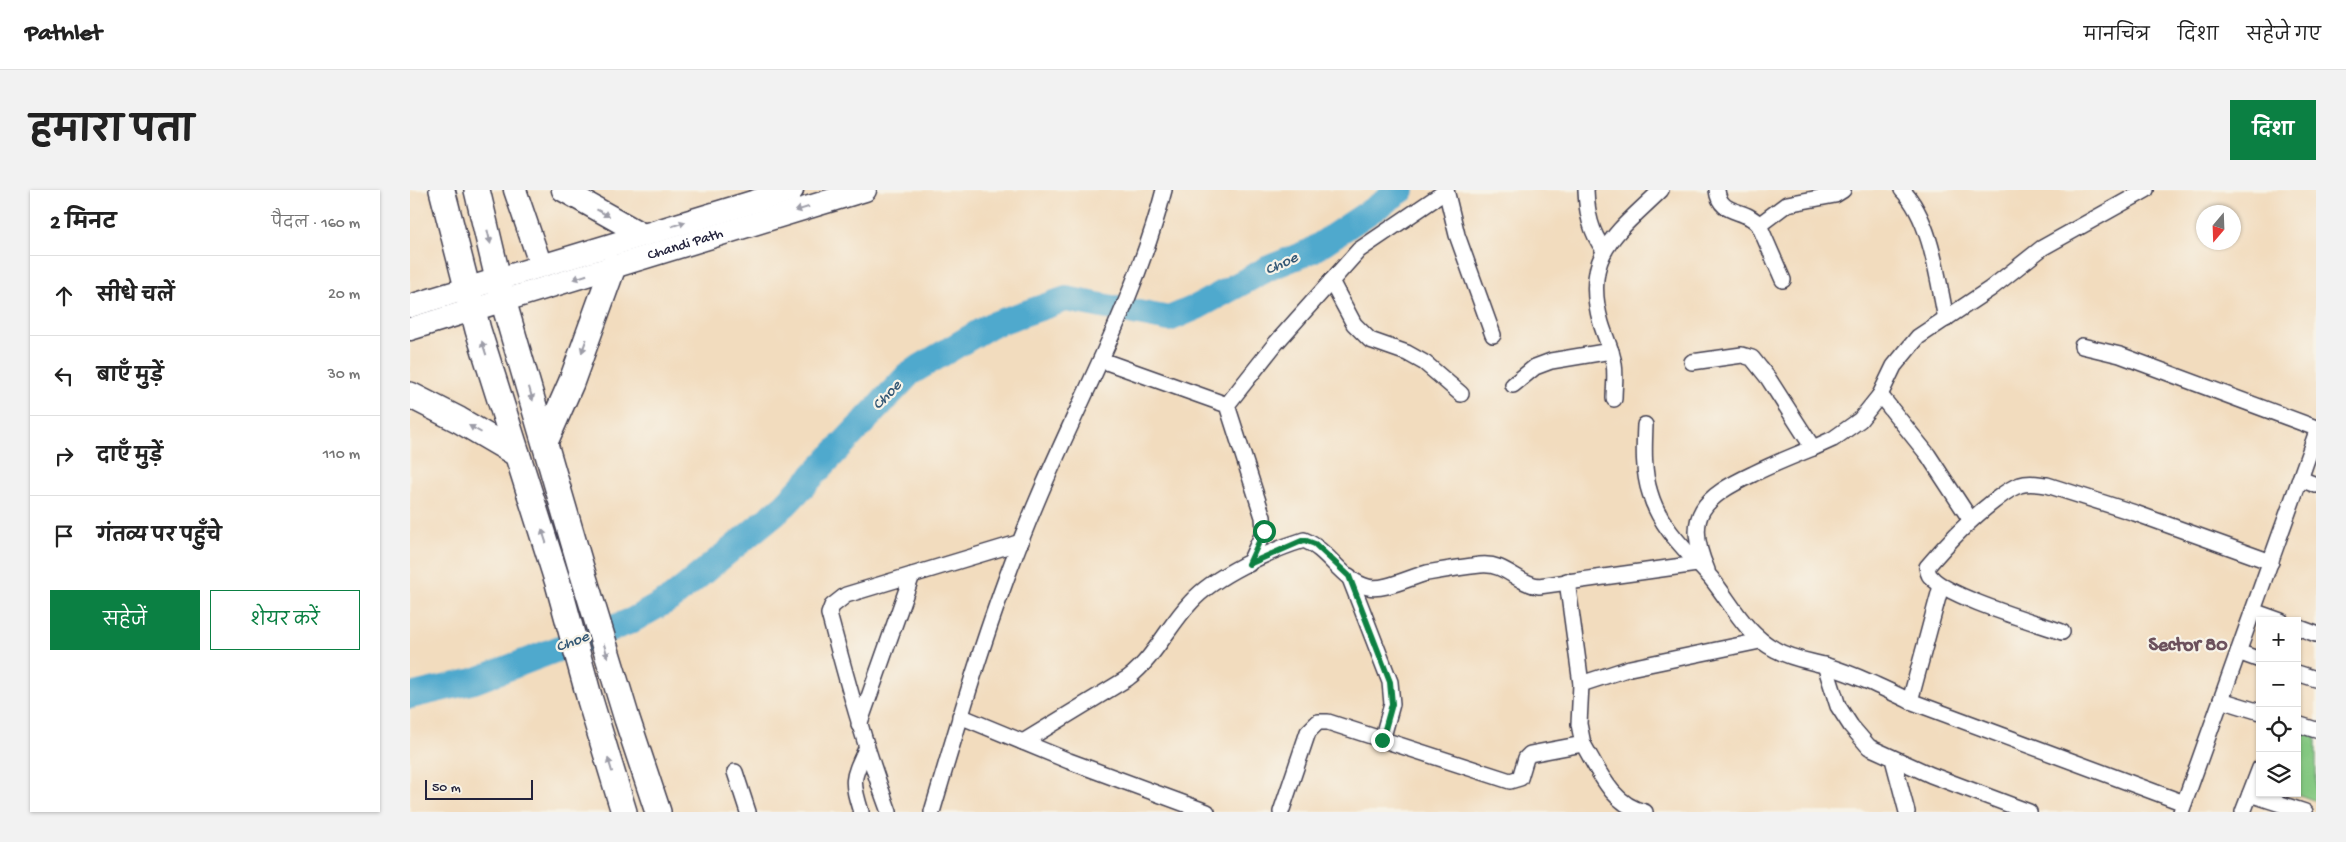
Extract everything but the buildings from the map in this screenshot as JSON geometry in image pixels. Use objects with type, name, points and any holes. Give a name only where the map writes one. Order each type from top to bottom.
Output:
[{"type":"main road","points":[[442,190],[470,300],[558,583],[590,700],[624,812]]},
{"type":"main road","points":[[477,190],[501,290],[582,571],[627,719],[658,812]]},
{"type":"main road","points":[[515,190],[541,266]]},
{"type":"main road","points":[[563,190],[643,235]]},
{"type":"main road","name":"Chandi Path","points":[[501,290],[541,266],[792,190]]},
{"type":"main road","name":"Chandi Path","points":[[501,290],[613,267],[865,190]]},
{"type":"main road","points":[[545,442],[571,383],[613,267]]},
{"type":"main road","points":[[410,329],[470,300],[501,290]]},
{"type":"main road","points":[[410,306],[470,300]]},
{"type":"main road","points":[[410,395],[459,420],[517,454]]},
{"type":"street","points":[[932,812],[960,716],[1036,501],[1108,343],[1150,236],[1164,190]]},
{"type":"street","points":[[1227,404],[1276,343],[1359,250],[1446,190],[1458,235],[1493,335]]},
{"type":"street","points":[[1586,190],[1590,226],[1604,250]]},
{"type":"street","points":[[1614,399],[1614,371],[1611,351],[1600,321],[1595,287],[1599,261],[1616,232],[1661,190]]},
{"type":"street","points":[[1717,190],[1718,199],[1724,207],[1754,219],[1759,225],[1783,280]]},
{"type":"street","points":[[1759,225],[1777,209],[1787,204],[1835,195],[1843,190]]},
{"type":"street","points":[[1902,190],[1916,209],[1929,242],[1946,319]]},
{"type":"street","points":[[1711,579],[1697,540],[1699,516],[1708,500],[1718,491],[1764,468],[1833,439],[1860,420],[1880,396],[1894,366],[1918,337],[1990,289],[2042,248],[2146,190]]},
{"type":"street","points":[[1332,281],[1354,324],[1370,340],[1407,353],[1425,363],[1461,394]]},
{"type":"street","points":[[2082,346],[2120,355],[2316,428]]},
{"type":"street","points":[[1513,385],[1536,367],[1551,361],[1611,351]]},
{"type":"street","points":[[1692,362],[1742,355],[1752,358],[1768,378],[1813,448]]},
{"type":"street","points":[[1101,360],[1227,404]]},
{"type":"street","points":[[1880,396],[1928,455],[1970,519]]},
{"type":"street","points":[[1227,404],[1263,517],[1264,531],[1249,564]]},
{"type":"street","points":[[1645,425],[1644,450],[1649,492],[1661,519],[1711,579],[1742,622],[1760,641],[1778,652],[1826,666],[1869,682],[1910,701],[2183,808],[2316,436]]},
{"type":"street","points":[[2300,479],[2316,485]]},
{"type":"street","points":[[2062,632],[1996,609],[1941,586],[1929,576],[1927,567],[1948,541],[1970,519],[2019,485],[2032,483],[2047,485],[2135,513],[2270,562]]},
{"type":"street","points":[[1023,742],[1136,672],[1143,666],[1201,591],[1249,564],[1304,540],[1315,544],[1358,584],[1375,588],[1426,574],[1490,565],[1510,571],[1531,585],[1697,564]]},
{"type":"street","points":[[889,812],[859,725],[829,614],[832,606],[846,595],[1021,542]]},
{"type":"street","points":[[859,725],[912,575]]},
{"type":"street","points":[[1349,576],[1391,688],[1392,704],[1382,740]]},
{"type":"street","points":[[1567,581],[1581,684],[1579,724],[1583,744],[1610,790],[1622,802],[1638,811]]},
{"type":"street","points":[[1910,701],[1941,586]]},
{"type":"street","points":[[2253,611],[2270,617]]},
{"type":"street","points":[[2301,628],[2316,634]]},
{"type":"street","points":[[1581,684],[1630,668],[1760,641]]},
{"type":"street","points":[[2238,652],[2256,659]]},
{"type":"street","points":[[1826,666],[1838,706],[1851,726],[1869,747],[1893,759],[2029,812]]},
{"type":"street","points":[[2301,674],[2316,679]]},
{"type":"street","points":[[2221,700],[2256,711]]},
{"type":"street","points":[[960,716],[1207,812]]},
{"type":"street","points":[[1281,812],[1308,732],[1318,722],[1328,722],[1510,781],[1520,778],[1530,754],[1583,744]]},
{"type":"street","points":[[2301,725],[2316,730]]},
{"type":"street","points":[[861,812],[853,786],[854,774],[866,749]]},
{"type":"street","points":[[1893,759],[1907,812]]},
{"type":"street","points":[[735,772],[748,812]]},
{"type":"street","points":[[2243,812],[2256,778]]},
{"type":"street","points":[[2250,794],[2305,812]]},
{"type":"green space","points":[[2301,731],[2316,736],[2316,801],[2301,796]]},
{"type":"waterway","name":"Choe","points":[[410,696],[474,681],[631,621],[672,598],[785,505],[910,373],[991,325],[1066,299],[1169,319],[1197,307],[1269,268],[1311,251],[1402,190]]},
{"type":"district","name":"Sector 80","points":[[2188,646]]},
{"type":"route","points":[[1264,531],[1249,564],[1304,540],[1315,544],[1349,576],[1390,682],[1392,704],[1382,740]]}]
